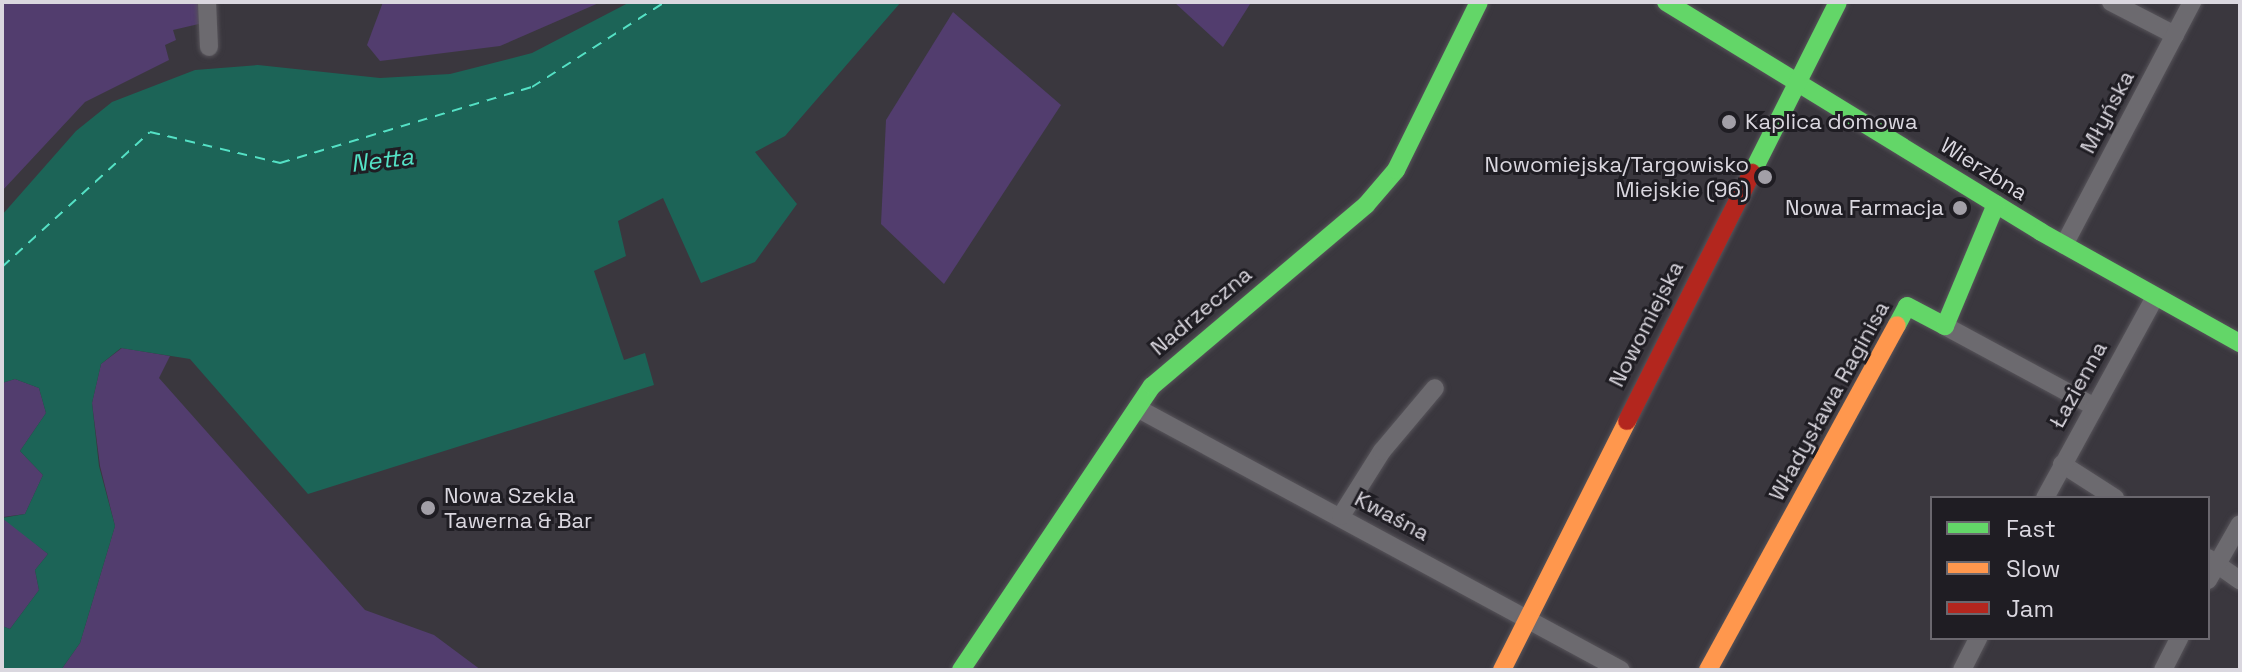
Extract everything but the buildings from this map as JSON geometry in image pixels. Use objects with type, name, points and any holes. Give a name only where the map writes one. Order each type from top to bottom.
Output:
[{"type":"street","points":[[207,2],[209,47]]},
{"type":"street","name":"Nadrzeczna","points":[[961,670],[1137,408],[1170,366],[1366,205],[1386,182],[1420,129],[1479,2]]},
{"type":"street","name":"Wierzbna","points":[[1666,2],[2064,245],[2240,343]]},
{"type":"street","name":"Nowomiejska","points":[[1502,670],[1838,2]]},
{"type":"street","points":[[2111,2],[2175,35]]},
{"type":"street","name":"Młyńska","points":[[2064,245],[2192,2]]},
{"type":"street","points":[[1996,204],[1945,326],[2093,406]]},
{"type":"street","name":"Łazienna","points":[[2046,496],[2155,297]]},
{"type":"street","name":"Władysława Raginisa","points":[[1708,670],[1907,306],[1945,326]]},
{"type":"street","points":[[1341,516],[1382,451],[1435,388]]},
{"type":"street","name":"Kwaśna","points":[[1137,408],[1621,670]]},
{"type":"street","points":[[2062,464],[2112,496]]},
{"type":"street","points":[[2240,524],[2211,567],[2240,580]]},
{"type":"street","points":[[1962,670],[1977,640]]},
{"type":"street","points":[[2163,670],[2178,640]]},
{"type":"shaded area","points":[[2,2],[201,2],[203,23],[173,30],[176,40],[165,45],[169,60],[85,102],[2,191]]},
{"type":"shaded area","points":[[383,2],[601,2],[500,46],[380,61],[367,45]]},
{"type":"shaded area","points":[[1174,2],[1246,2],[1250,4],[1223,47]]},
{"type":"shaded area","points":[[953,12],[1061,105],[944,284],[881,224],[886,120]]},
{"type":"shaded area","points":[[122,348],[170,356],[159,378],[365,610],[434,635],[481,670],[61,670],[80,643],[115,526],[100,466],[92,403],[101,364]]},
{"type":"shaded area","points":[[15,379],[39,388],[46,413],[20,451],[43,475],[25,514],[3,517],[48,554],[35,570],[39,590],[10,629],[2,626],[2,383]]},
{"type":"water","name":"Netta","points":[[630,2],[901,2],[785,136],[755,152],[797,204],[755,262],[701,283],[663,198],[618,221],[626,256],[594,271],[624,360],[645,353],[654,385],[308,494],[190,359],[121,348],[101,364],[92,403],[99,466],[115,526],[80,643],[61,670],[2,670],[2,626],[10,629],[39,590],[35,570],[48,554],[2,518],[25,514],[43,475],[20,451],[46,413],[39,388],[15,379],[2,383],[2,215],[76,131],[112,102],[195,70],[258,65],[380,78],[450,74],[532,53]]},
{"type":"ferry route","points":[[2,267],[150,132],[280,163],[532,87],[665,2]]},
{"type":"traffic: fast","points":[[961,670],[1152,386],[1366,205],[1396,170],[1479,2]]},
{"type":"traffic: fast","points":[[1666,2],[2041,232],[2240,343]]},
{"type":"traffic: fast","points":[[1752,173],[1838,2]]},
{"type":"traffic: fast","points":[[1897,325],[1907,306],[1945,326],[1996,204]]},
{"type":"traffic: slow","points":[[1708,670],[1897,325]]},
{"type":"traffic: slow","points":[[1502,670],[1627,421]]},
{"type":"traffic: jam","points":[[1627,421],[1752,173]]},
{"type":"place","name":"Kaplica domowa","points":[[1729,122]]},
{"type":"place","name":"Nowomiejska/Targowisko Miejskie (96)","points":[[1765,177]]},
{"type":"place","name":"Nowa Farmacja","points":[[1960,208]]},
{"type":"place","name":"Nowa Szekla Tawerna & Bar","points":[[428,508]]}]
